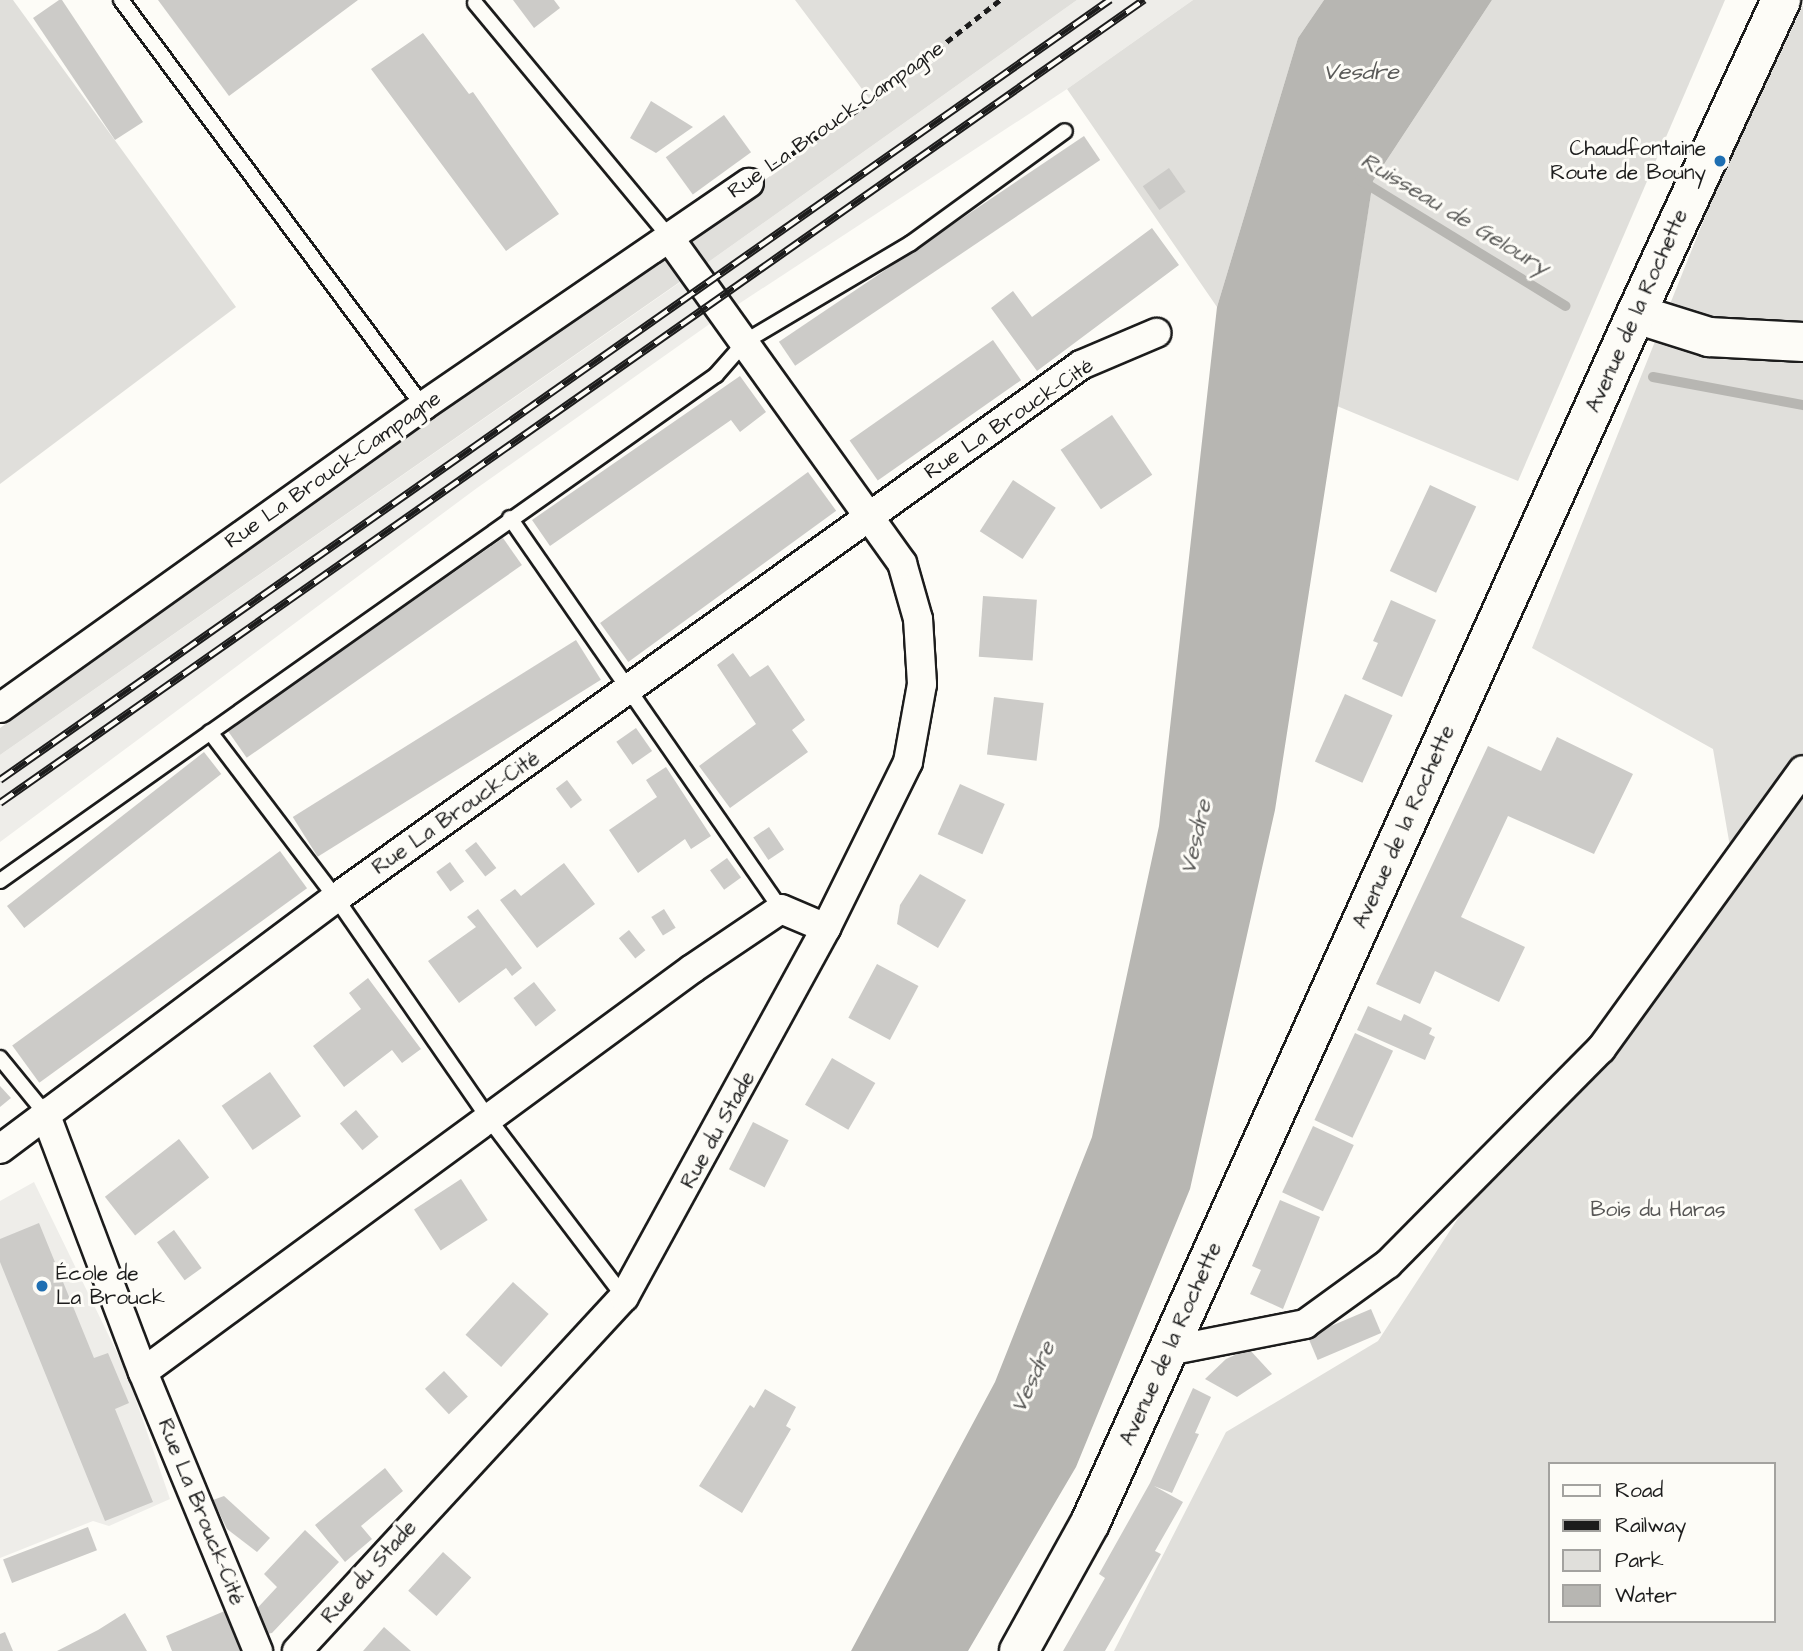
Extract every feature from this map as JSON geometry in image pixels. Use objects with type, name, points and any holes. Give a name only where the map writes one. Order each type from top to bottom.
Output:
[{"type":"main road","name":"Avenue de la Rochette","points":[[1019,1651],[1090,1523],[1636,314],[1781,0]]},
{"type":"main road","points":[[1636,314],[1709,337],[1803,342]]},
{"type":"street","name":"Rue La Brouck-Campagne","points":[[0,708],[423,406],[749,183]]},
{"type":"street","points":[[669,237],[869,516]]},
{"type":"street","name":"Rue La Brouck-Cité","points":[[0,1149],[336,898],[1081,365],[1156,333]]},
{"type":"street","name":"Rue du Stade","points":[[297,1651],[624,1297],[827,928],[908,762],[922,684],[918,619],[902,563],[869,516]]},
{"type":"street","points":[[1168,1351],[1305,1324],[1388,1264],[1601,1049],[1803,770]]},
{"type":"street","points":[[144,1372],[692,969],[780,909],[827,928]]},
{"type":"street","name":"Rue La Brouck-Cité","points":[[45,1113],[144,1372],[258,1651]]},
{"type":"lane","points":[[121,0],[423,406]]},
{"type":"lane","points":[[475,3],[669,237]]},
{"type":"lane","points":[[0,881],[65,838],[510,518],[716,375],[746,341],[911,243],[1065,131]]},
{"type":"lane","points":[[510,518],[780,909]]},
{"type":"lane","points":[[210,732],[336,898],[489,1119],[624,1297]]},
{"type":"lane","points":[[0,1058],[45,1113]]},
{"type":"path","name":"Rue La Brouck-Campagne","points":[[749,183],[871,100],[1000,0]]},
{"type":"shaded area","points":[[1077,0],[1193,0],[1067,89],[737,305],[707,263]]},
{"type":"shaded area","points":[[682,281],[711,323],[477,488],[0,842],[0,755]]},
{"type":"shaded area","name":"École de La Brouck","points":[[34,1182],[126,1371],[170,1499],[109,1526],[93,1521],[0,1558],[0,1201]]},
{"type":"green space","points":[[0,0],[13,0],[236,307],[0,484]]},
{"type":"green space","points":[[795,0],[1077,0],[707,263],[0,755],[0,728],[699,229],[871,101]]},
{"type":"green space","points":[[1193,0],[1324,0],[1298,38],[1217,307],[1067,89]]},
{"type":"green space","points":[[1492,0],[1725,0],[1518,481],[1337,406],[1373,181]]},
{"type":"green space","name":"Bois du Haras","points":[[1803,5],[1803,1651],[1114,1651],[1226,1432],[1378,1341],[1470,1200],[1732,858],[1713,749],[1532,648],[1721,177]]},
{"type":"water","name":"Vesdre","points":[[1324,0],[1492,0],[1373,181],[1275,810],[1190,1189],[1076,1467],[968,1651],[851,1651],[995,1382],[1092,1137],[1159,826],[1217,307],[1298,38]]},
{"type":"building","points":[[62,0],[143,122],[115,140],[33,18]]},
{"type":"building","points":[[158,0],[358,0],[229,96]]},
{"type":"building","points":[[513,0],[554,0],[560,8],[534,28]]},
{"type":"building","points":[[423,33],[469,94],[473,92],[559,214],[506,251],[371,69]]},
{"type":"building","points":[[651,101],[693,127],[656,153],[630,138]]},
{"type":"building","points":[[724,115],[751,152],[693,195],[666,157]]},
{"type":"building","points":[[1084,136],[1100,160],[795,366],[779,342]]},
{"type":"building","points":[[1169,168],[1186,192],[1159,210],[1143,186]]},
{"type":"building","points":[[1152,228],[1179,265],[1037,371],[991,308],[1013,291],[1032,317]]},
{"type":"building","points":[[993,340],[1021,380],[878,481],[850,440]]},
{"type":"building","points":[[740,376],[766,412],[740,432],[731,420],[550,546],[532,520]]},
{"type":"building","points":[[1112,415],[1152,475],[1101,509],[1061,450]]},
{"type":"building","points":[[808,472],[836,511],[628,662],[600,623]]},
{"type":"building","points":[[1013,480],[1056,508],[1023,559],[980,531]]},
{"type":"building","points":[[1430,485],[1476,507],[1436,593],[1390,571]]},
{"type":"building","points":[[503,538],[522,565],[247,758],[228,731]]},
{"type":"building","points":[[983,596],[1037,600],[1033,661],[979,657]]},
{"type":"building","points":[[1391,600],[1436,620],[1402,697],[1362,679],[1378,643],[1373,641]]},
{"type":"building","points":[[576,640],[601,680],[318,857],[293,817]]},
{"type":"building","points":[[733,653],[750,677],[768,665],[805,720],[792,730],[808,752],[730,808],[699,766],[756,724],[717,665]]},
{"type":"building","points":[[1345,694],[1393,715],[1362,783],[1315,762]]},
{"type":"building","points":[[994,697],[1044,703],[1037,761],[987,755]]},
{"type":"building","points":[[636,728],[652,751],[632,765],[616,742]]},
{"type":"building","points":[[1557,737],[1633,774],[1594,854],[1508,816],[1461,917],[1525,947],[1499,1002],[1435,971],[1420,1004],[1376,984],[1488,746],[1541,771]]},
{"type":"building","points":[[204,752],[221,774],[24,928],[7,906]]},
{"type":"building","points":[[666,767],[711,836],[691,849],[685,839],[638,873],[609,830],[657,797],[646,780]]},
{"type":"building","points":[[567,780],[582,800],[571,808],[556,788]]},
{"type":"building","points":[[960,784],[1005,804],[982,854],[938,834]]},
{"type":"building","points":[[769,827],[784,849],[768,860],[753,838]]},
{"type":"building","points":[[476,842],[496,868],[485,877],[465,851]]},
{"type":"building","points":[[280,851],[307,888],[39,1083],[12,1046]]},
{"type":"building","points":[[727,858],[741,877],[724,890],[710,870]]},
{"type":"building","points":[[450,862],[464,881],[450,891],[436,872]]},
{"type":"building","points":[[564,863],[595,904],[537,948],[500,900],[515,889],[521,896]]},
{"type":"building","points":[[920,874],[966,900],[938,948],[897,924],[900,905]]},
{"type":"building","points":[[478,909],[522,968],[512,976],[506,968],[459,1003],[428,961],[476,927],[467,917]]},
{"type":"building","points":[[664,909],[676,928],[663,936],[651,917]]},
{"type":"building","points":[[629,930],[645,950],[635,958],[619,938]]},
{"type":"building","points":[[877,964],[918,986],[890,1040],[848,1018]]},
{"type":"building","points":[[368,978],[421,1049],[402,1063],[392,1050],[344,1087],[313,1046],[361,1009],[349,993]]},
{"type":"building","points":[[534,982],[556,1010],[536,1026],[514,998]]},
{"type":"building","points":[[1368,1006],[1401,1021],[1404,1014],[1432,1028],[1429,1034],[1435,1037],[1425,1060],[1357,1030]]},
{"type":"building","points":[[1355,1033],[1393,1051],[1352,1138],[1314,1120]]},
{"type":"building","points":[[832,1058],[875,1083],[848,1130],[805,1105]]},
{"type":"building","points":[[270,1072],[301,1116],[253,1150],[222,1106]]},
{"type":"building","points":[[0,1086],[11,1098],[0,1107]]},
{"type":"building","points":[[356,1110],[378,1137],[362,1150],[340,1123]]},
{"type":"building","points":[[753,1122],[789,1140],[765,1187],[729,1169]]},
{"type":"building","points":[[1313,1126],[1354,1145],[1323,1211],[1282,1192]]},
{"type":"building","points":[[179,1139],[209,1178],[135,1235],[105,1197]]},
{"type":"building","points":[[461,1179],[488,1220],[441,1251],[414,1209]]},
{"type":"building","points":[[1280,1200],[1320,1217],[1283,1309],[1250,1294],[1261,1270],[1252,1266]]},
{"type":"building","points":[[39,1223],[94,1358],[108,1353],[129,1403],[115,1409],[153,1502],[105,1521],[0,1262],[0,1239]]},
{"type":"building","points":[[174,1230],[202,1268],[185,1280],[157,1242]]},
{"type":"building","points":[[513,1282],[549,1314],[501,1367],[465,1335]]},
{"type":"building","points":[[1371,1309],[1381,1333],[1318,1360],[1307,1336]]},
{"type":"building","points":[[1249,1349],[1272,1374],[1237,1397],[1205,1379],[1226,1359]]},
{"type":"building","points":[[444,1371],[468,1397],[449,1414],[425,1389]]},
{"type":"building","points":[[1193,1388],[1211,1397],[1195,1433],[1199,1434],[1172,1493],[1154,1486],[1183,1502],[1155,1551],[1161,1554],[1105,1651],[1063,1651],[1105,1578],[1099,1574],[1150,1483]]},
{"type":"building","points":[[765,1389],[796,1407],[786,1426],[791,1429],[742,1513],[699,1486],[750,1405],[754,1408]]},
{"type":"building","points":[[385,1468],[403,1491],[361,1526],[372,1539],[345,1562],[315,1525]]},
{"type":"building","points":[[224,1496],[270,1538],[257,1552],[227,1529],[213,1500]]},
{"type":"building","points":[[88,1527],[97,1550],[12,1583],[3,1560]]},
{"type":"building","points":[[305,1530],[339,1562],[272,1633],[260,1635],[252,1614],[277,1587],[264,1574]]},
{"type":"building","points":[[443,1552],[471,1577],[436,1616],[408,1591]]},
{"type":"building","points":[[227,1610],[243,1651],[172,1651],[166,1636]]},
{"type":"building","points":[[125,1613],[147,1651],[57,1651],[98,1630]]},
{"type":"building","points":[[384,1627],[411,1651],[363,1651]]},
{"type":"building","points":[[5,1632],[13,1651],[0,1651],[0,1634]]},
{"type":"waterway","name":"Ruisseau de Geloury","points":[[1360,180],[1566,306]]},
{"type":"waterway","name":"Ruisseau de Geloury","points":[[1653,377],[1803,405]]},
{"type":"railway","points":[[0,780],[1110,0]]},
{"type":"railway","points":[[0,803],[1144,0]]},
{"type":"place","name":"Chaudfontaine Route de Bouny","points":[[1720,161]]},
{"type":"place","name":"École de La Brouck","points":[[42,1286]]}]
